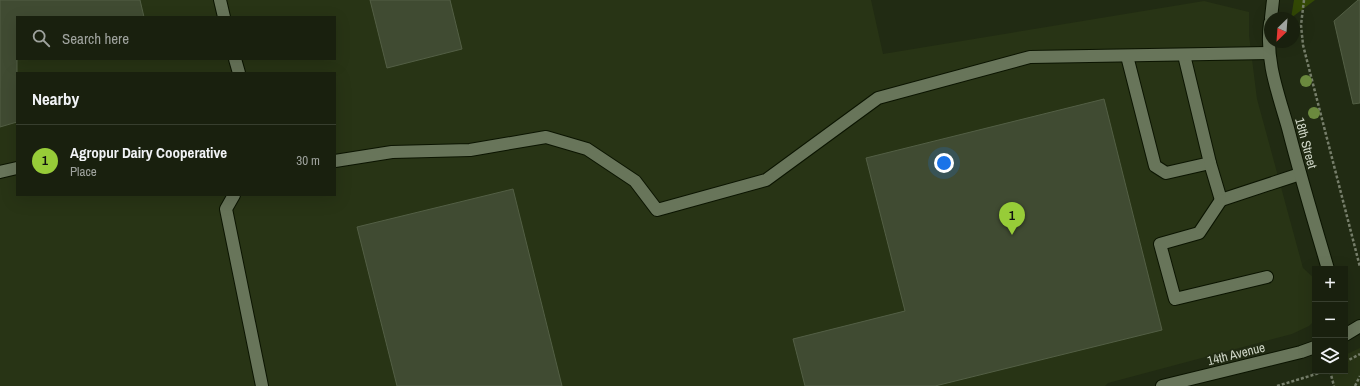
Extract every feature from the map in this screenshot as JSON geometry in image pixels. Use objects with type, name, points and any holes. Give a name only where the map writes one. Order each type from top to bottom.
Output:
[{"type":"street","points":[[220,0],[224,16]]},
{"type":"street","points":[[1272,12],[1273,0]]},
{"type":"street","name":"18th Street","points":[[1269,48],[1273,76],[1327,266]]},
{"type":"street","points":[[336,161],[392,152],[470,150],[546,137],[587,149],[635,181],[657,210],[766,180],[878,98],[1030,58],[1269,54]]},
{"type":"street","points":[[1184,55],[1210,163],[1221,200]]},
{"type":"street","points":[[1127,56],[1155,166],[1166,173],[1210,163]]},
{"type":"street","points":[[235,60],[239,72]]},
{"type":"street","points":[[0,172],[16,168]]},
{"type":"street","points":[[1267,277],[1175,300],[1160,244],[1199,233],[1221,200],[1300,174]]},
{"type":"street","points":[[233,196],[226,209],[262,386]]},
{"type":"street","points":[[1348,331],[1360,326]]},
{"type":"street","name":"14th Avenue","points":[[1162,386],[1312,348]]},
{"type":"path","points":[[1304,0],[1301,25],[1303,45],[1360,267]]},
{"type":"path","points":[[1348,360],[1360,354]]},
{"type":"path","points":[[1277,386],[1316,374]]},
{"type":"path","points":[[1331,374],[1334,386]]},
{"type":"path","points":[[1356,386],[1360,376]]},
{"type":"shaded area","points":[[0,0],[871,0],[883,54],[1204,1],[1249,12],[1249,35],[1257,99],[1303,268],[1312,276],[1312,323],[1292,334],[1108,383],[1105,386],[0,386]]},
{"type":"shaded area","points":[[1360,348],[1360,386],[1334,386],[1331,374],[1348,374],[1348,354]]},
{"type":"green space","points":[[1294,0],[1315,0],[1299,12],[1292,12]]},
{"type":"building","points":[[0,0],[140,0],[144,16],[16,16],[16,122],[0,127]]},
{"type":"building","points":[[370,0],[450,0],[462,49],[387,68]]},
{"type":"building","points":[[1358,0],[1360,0],[1360,103],[1353,104],[1334,21]]},
{"type":"building","points":[[1104,99],[1162,330],[935,386],[805,386],[793,339],[905,311],[866,158]]},
{"type":"building","points":[[513,189],[562,386],[397,386],[357,227]]},
{"type":"place","name":"Agropur Dairy Cooperative","points":[[1012,235]]}]
